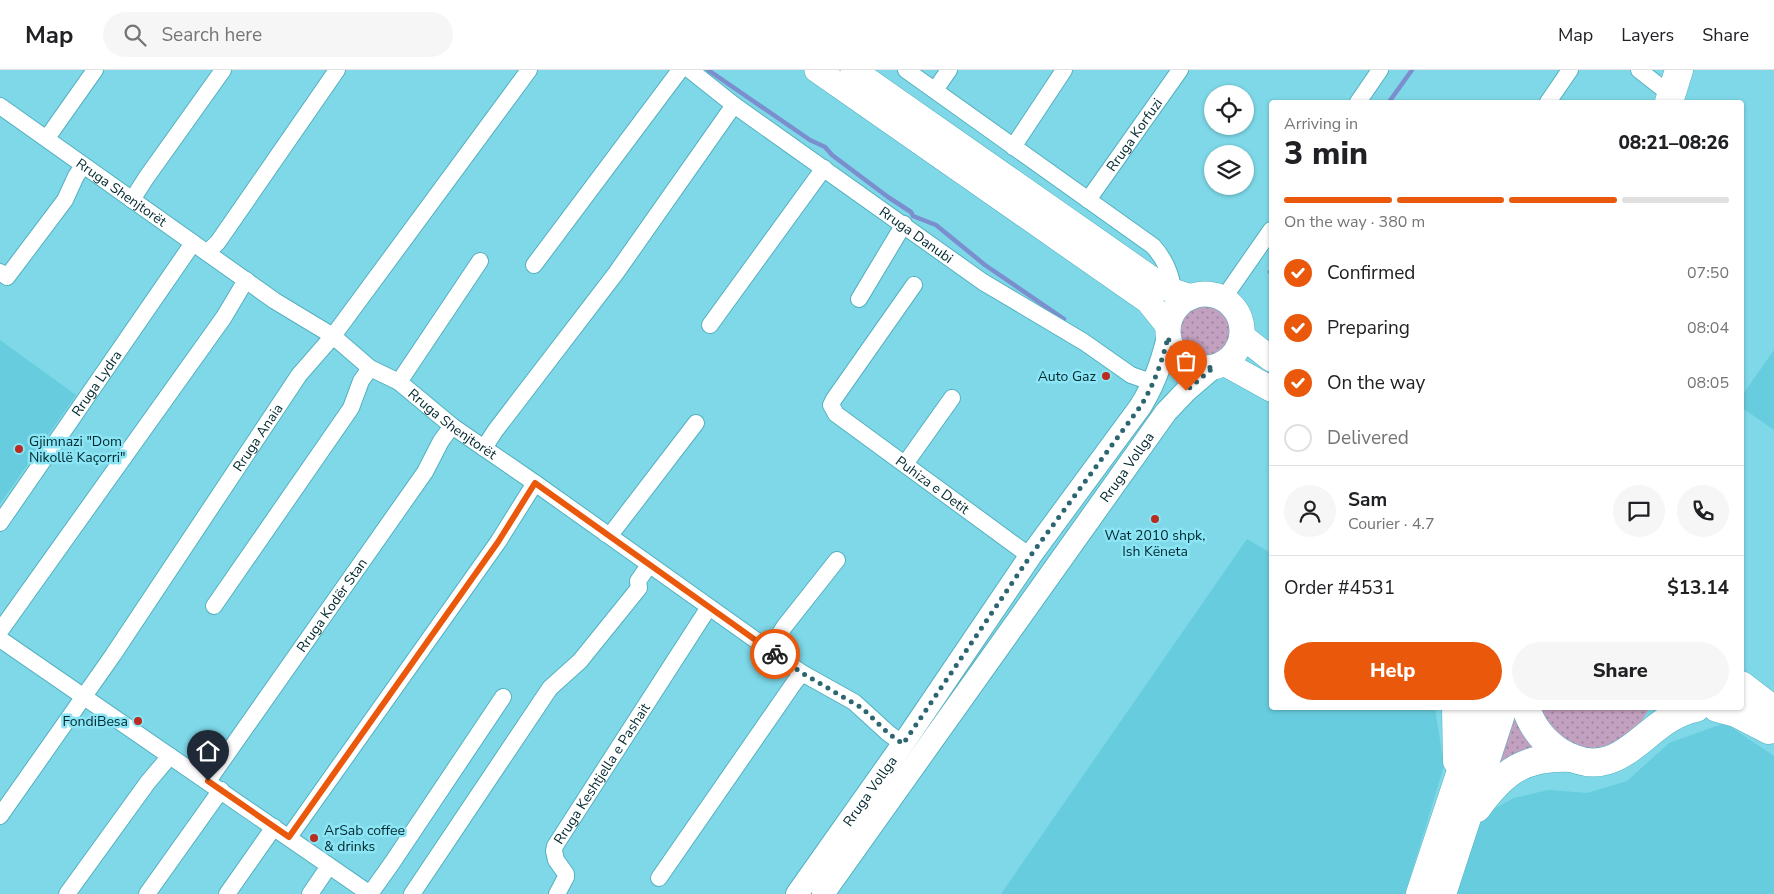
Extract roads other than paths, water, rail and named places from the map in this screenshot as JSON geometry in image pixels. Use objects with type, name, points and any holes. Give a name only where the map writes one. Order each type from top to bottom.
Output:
[{"type":"highway","points":[[1676,100],[1679,70]]},
{"type":"highway","points":[[1676,100],[1698,70]]},
{"type":"highway","points":[[1744,689],[1772,724]]},
{"type":"highway","points":[[1456,710],[1458,785]]},
{"type":"highway","points":[[1420,894],[1458,785],[1481,710]]},
{"type":"highway","points":[[1442,894],[1503,710]]},
{"type":"highway","points":[[1527,710],[1534,726],[1544,739],[1572,758]]},
{"type":"highway","points":[[1647,735],[1653,710]]},
{"type":"highway","points":[[1467,821],[1495,785],[1512,771],[1530,762],[1543,759],[1572,758],[1590,761],[1609,759],[1627,752],[1673,716],[1690,710]]},
{"type":"highway","points":[[1725,710],[1772,724]]},
{"type":"highway","points":[[1740,710],[1772,724]]},
{"type":"main road","points":[[817,70],[1148,302],[1168,332],[1175,353],[1187,364],[1203,368],[1219,365],[1236,352],[1242,336],[1242,326],[1232,306],[1223,299],[1208,294],[1182,294],[1159,284],[853,70]]},
{"type":"main road","points":[[1168,332],[1174,311],[1182,303],[1182,294]]},
{"type":"main road","name":"Rruga Vollga","points":[[797,894],[903,744],[1031,555],[1140,407],[1154,383],[1162,362],[1168,332]]},
{"type":"main road","points":[[1242,336],[1269,357]]},
{"type":"main road","points":[[1219,365],[1269,388]]},
{"type":"main road","name":"Rruga Vollga","points":[[823,894],[1166,412],[1186,391],[1219,365]]},
{"type":"street","points":[[47,138],[95,70]]},
{"type":"street","points":[[132,200],[223,70]]},
{"type":"street","points":[[208,252],[218,242],[337,70]]},
{"type":"street","name":"Rruga Anaia","points":[[0,816],[113,655],[299,375],[333,336],[529,70]]},
{"type":"street","points":[[534,265],[680,70]]},
{"type":"street","name":"Rruga Danubi","points":[[690,70],[734,105],[904,224],[983,282],[1084,342],[1131,375],[1154,383]]},
{"type":"street","points":[[906,70],[1153,246],[1159,253],[1172,282],[1182,294]]},
{"type":"street","points":[[935,90],[949,70]]},
{"type":"street","points":[[1013,147],[1064,70]]},
{"type":"street","name":"Rruga Korfuzi","points":[[1088,200],[1180,70]]},
{"type":"street","points":[[1359,100],[1380,70]]},
{"type":"street","points":[[1549,100],[1570,70]]},
{"type":"street","points":[[1639,70],[1676,100]]},
{"type":"street","points":[[484,448],[616,273],[734,105]]},
{"type":"street","name":"Rruga Shenjtorët","points":[[0,106],[275,301],[333,336],[370,368],[399,382],[452,426],[802,673],[854,702],[903,744]]},
{"type":"street","points":[[0,272],[7,277],[65,200],[76,176],[83,166]]},
{"type":"street","points":[[710,325],[824,168]]},
{"type":"street","points":[[859,299],[904,224]]},
{"type":"street","points":[[1223,299],[1269,233]]},
{"type":"street","name":"Rruga Lydra","points":[[0,523],[193,243]]},
{"type":"street","points":[[399,382],[480,261]]},
{"type":"street","points":[[0,631],[224,317],[246,280]]},
{"type":"street","name":"Puhiza e Detit","points":[[914,285],[831,405],[836,414],[1031,555]]},
{"type":"street","points":[[214,606],[351,408],[361,381],[370,368]]},
{"type":"street","points":[[905,464],[952,398]]},
{"type":"street","points":[[606,534],[611,534],[696,423]]},
{"type":"street","name":"Rruga Kodër Stan","points":[[147,894],[215,786],[425,472],[452,426]]},
{"type":"street","points":[[289,837],[498,542],[535,483]]},
{"type":"street","points":[[770,650],[784,627],[837,560]]},
{"type":"street","points":[[412,894],[550,688],[580,661],[639,588],[638,582],[649,565]]},
{"type":"street","name":"Rruga Keshtjella e Pashait","points":[[557,894],[566,874],[554,856],[555,846],[709,607]]},
{"type":"street","points":[[0,639],[274,826],[370,894],[503,697]]},
{"type":"street","points":[[659,878],[802,673]]},
{"type":"street","points":[[67,894],[148,782],[170,756]]},
{"type":"street","points":[[227,894],[274,826]]},
{"type":"street","points":[[310,894],[329,866]]},
{"type":"waterway","points":[[708,70],[810,140],[825,147],[832,155],[911,212],[913,216],[936,225],[985,265],[1064,319]]},
{"type":"waterway","points":[[1390,100],[1412,70]]},
{"type":"place","name":"Auto Gaz","points":[[1106,376]]},
{"type":"place","name":"Gjimnazi \"Dom Nikollë Kaçorri\"","points":[[19,449]]},
{"type":"place","name":"Wat 2010 shpk, Ish Këneta","points":[[1155,519]]},
{"type":"place","name":"FondiBesa","points":[[138,721]]},
{"type":"place","name":"ArSab coffee & drinks","points":[[314,838]]}]
